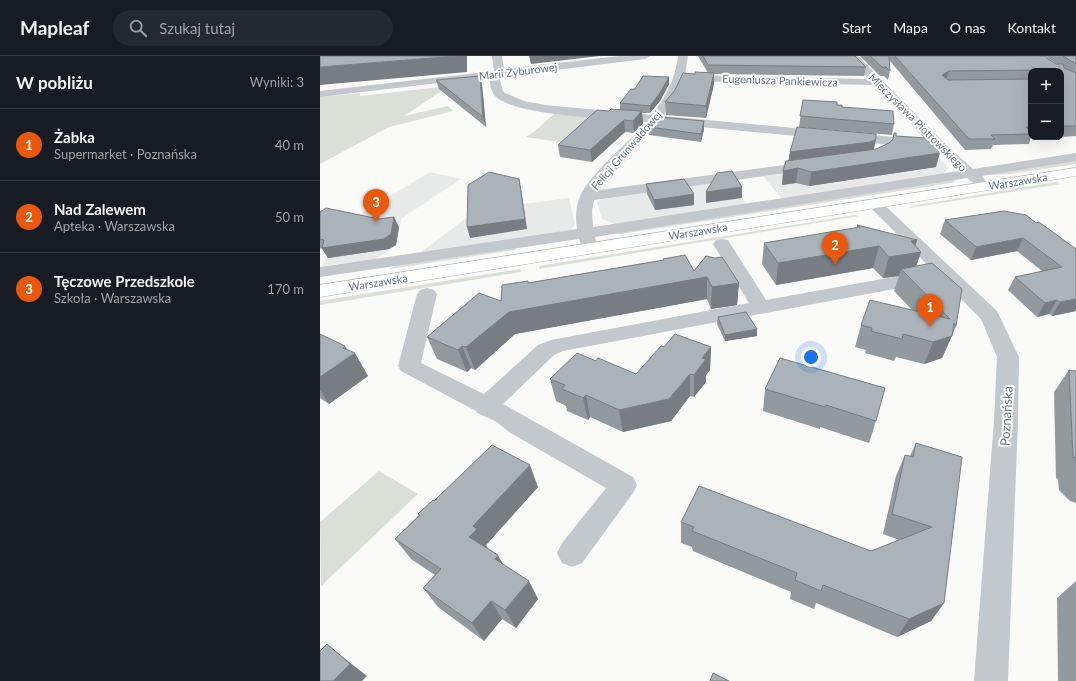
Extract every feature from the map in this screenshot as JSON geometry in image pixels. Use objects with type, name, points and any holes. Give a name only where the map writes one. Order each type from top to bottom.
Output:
[{"type":"main road","name":"Warszawska","points":[[320,291],[1076,172]]},
{"type":"street","points":[[497,56],[497,91],[502,96],[527,106],[564,112],[656,119],[881,147],[936,143]]},
{"type":"street","name":"Marii Żyburowej","points":[[320,94],[645,56]]},
{"type":"street","name":"Felicji Grunwaldowej","points":[[590,249],[586,232],[584,207],[588,196],[592,188],[656,119],[680,78],[683,65],[683,56]]},
{"type":"street","name":"Mieczysława Piotrowskiego","points":[[852,56],[879,82],[936,143],[985,186]]},
{"type":"street","name":"Eugeniusza Pankiewicza","points":[[680,78],[879,82]]},
{"type":"street","points":[[320,272],[1076,157]]},
{"type":"street","points":[[588,196],[825,163]]},
{"type":"street","name":"Poznańska","points":[[874,204],[990,316],[1008,358],[1006,420],[990,681]]},
{"type":"street","points":[[722,244],[761,308]]},
{"type":"street","points":[[485,407],[546,350],[558,345],[947,274]]},
{"type":"street","points":[[427,294],[409,366],[485,407],[506,416],[518,425],[624,485],[572,553]]},
{"type":"shaded area","points":[[449,86],[404,116],[448,106],[453,111],[389,127],[320,164],[320,97],[360,93],[360,96]]},
{"type":"shaded area","points":[[554,114],[593,117],[567,143],[526,137]]},
{"type":"shaded area","points":[[935,153],[948,168],[943,175],[782,199],[762,175]]},
{"type":"shaded area","points":[[1076,159],[1076,164],[1010,174],[988,175]]},
{"type":"shaded area","points":[[430,172],[461,179],[401,219],[396,245],[376,259],[322,266],[328,258],[334,236],[364,212]]},
{"type":"shaded area","points":[[729,179],[746,204],[615,224],[602,219],[597,202],[606,196]]},
{"type":"shaded area","points":[[958,179],[951,183],[621,234],[610,234]]},
{"type":"shaded area","points":[[1056,182],[1061,184],[909,208],[911,206]]},
{"type":"shaded area","points":[[569,198],[575,224],[571,230],[420,253],[477,210]]},
{"type":"shaded area","points":[[855,215],[859,216],[539,269],[539,266]]},
{"type":"shaded area","points":[[517,248],[515,250],[389,269],[404,262]]},
{"type":"shaded area","points":[[520,269],[521,272],[320,305],[320,301]]},
{"type":"shaded area","points":[[379,471],[418,494],[321,586],[320,522]]},
{"type":"building","points":[[320,56],[457,56],[320,67]]},
{"type":"building","points":[[703,56],[855,56],[866,67],[708,65]]},
{"type":"building","points":[[870,56],[889,56],[890,71],[886,67],[882,67]]},
{"type":"building","points":[[895,56],[1044,56],[1056,64],[1063,64],[1064,68],[949,71],[942,75],[948,80],[1028,79],[1028,127],[1026,127],[1028,129],[1028,134],[991,135],[995,139],[969,139]]},
{"type":"building","points":[[1063,56],[1076,56],[1076,64]]},
{"type":"building","points":[[1064,68],[1076,73],[1076,126],[1064,126]]},
{"type":"building","points":[[695,72],[714,73],[706,106],[665,102],[675,90],[683,73],[695,74]]},
{"type":"building","points":[[480,76],[483,117],[436,80]]},
{"type":"building","points":[[643,76],[669,77],[660,93],[650,106],[620,103],[631,89],[635,89]]},
{"type":"building","points":[[803,100],[837,102],[837,105],[842,105],[842,107],[893,111],[894,124],[800,116]]},
{"type":"building","points":[[611,109],[642,111],[633,121],[624,120],[590,150],[558,145],[597,110],[609,111]]},
{"type":"building","points":[[658,117],[704,121],[701,134],[649,127]]},
{"type":"building","points":[[797,127],[876,134],[876,139],[871,142],[790,152]]},
{"type":"building","points":[[894,133],[896,133],[896,136],[926,138],[940,153],[811,172],[798,168],[783,171],[786,161],[876,149],[889,143],[893,139]]},
{"type":"building","points":[[732,171],[742,187],[706,192],[717,173]]},
{"type":"building","points":[[489,172],[519,179],[525,219],[467,227],[468,185]]},
{"type":"building","points":[[684,179],[694,194],[654,200],[646,184]]},
{"type":"building","points":[[326,208],[379,219],[394,217],[391,234],[384,239],[322,248],[324,240],[320,239],[320,212]]},
{"type":"building","points":[[1004,211],[1026,215],[1036,223],[1039,222],[1076,249],[1076,299],[1060,302],[1057,300],[1045,303],[1015,277],[1062,267],[1023,238],[976,247],[945,220]]},
{"type":"building","points":[[857,225],[917,240],[911,241],[921,252],[889,257],[879,246],[778,263],[764,243],[860,227]]},
{"type":"building","points":[[685,255],[694,271],[706,256],[715,258],[722,257],[739,283],[712,287],[707,277],[509,312],[466,347],[462,346],[458,350],[427,337],[479,293],[501,301],[502,285],[528,281],[528,283],[664,260],[663,259]]},
{"type":"building","points":[[932,263],[962,289],[956,326],[954,323],[952,336],[933,342],[903,334],[902,339],[871,331],[872,328],[861,325],[870,300],[950,319],[901,269]]},
{"type":"building","points":[[746,312],[757,329],[725,335],[718,317]]},
{"type":"building","points":[[320,334],[345,346],[343,348],[355,353],[320,377]]},
{"type":"building","points":[[675,334],[711,347],[702,358],[706,359],[694,375],[690,374],[669,399],[619,410],[586,395],[583,398],[562,389],[565,385],[550,379],[577,353],[596,361],[598,358],[636,374],[661,346],[664,347]]},
{"type":"building","points":[[780,358],[885,388],[876,421],[826,405],[825,407],[765,389]]},
{"type":"building","points":[[1069,370],[1076,371],[1076,458],[1073,457]]},
{"type":"building","points":[[916,443],[962,457],[944,603],[909,619],[823,585],[821,591],[795,580],[797,573],[692,531],[694,527],[681,522],[699,486],[871,551],[932,527],[892,514],[905,455],[913,457]]},
{"type":"building","points":[[492,445],[530,465],[473,526],[477,529],[469,537],[498,555],[495,559],[529,581],[505,610],[491,601],[472,623],[423,588],[441,569],[395,539],[420,515],[418,514],[433,500],[434,501]]},
{"type":"building","points":[[327,644],[350,664],[334,680],[335,681],[320,681],[320,651]]},
{"type":"building","points":[[713,673],[729,681],[710,681]]},
{"type":"place","name":"Tęczowe Przedszkole","points":[[376,222]]},
{"type":"place","name":"Nad Zalewem","points":[[835,265]]},
{"type":"place","name":"Żabka","points":[[930,327]]}]
